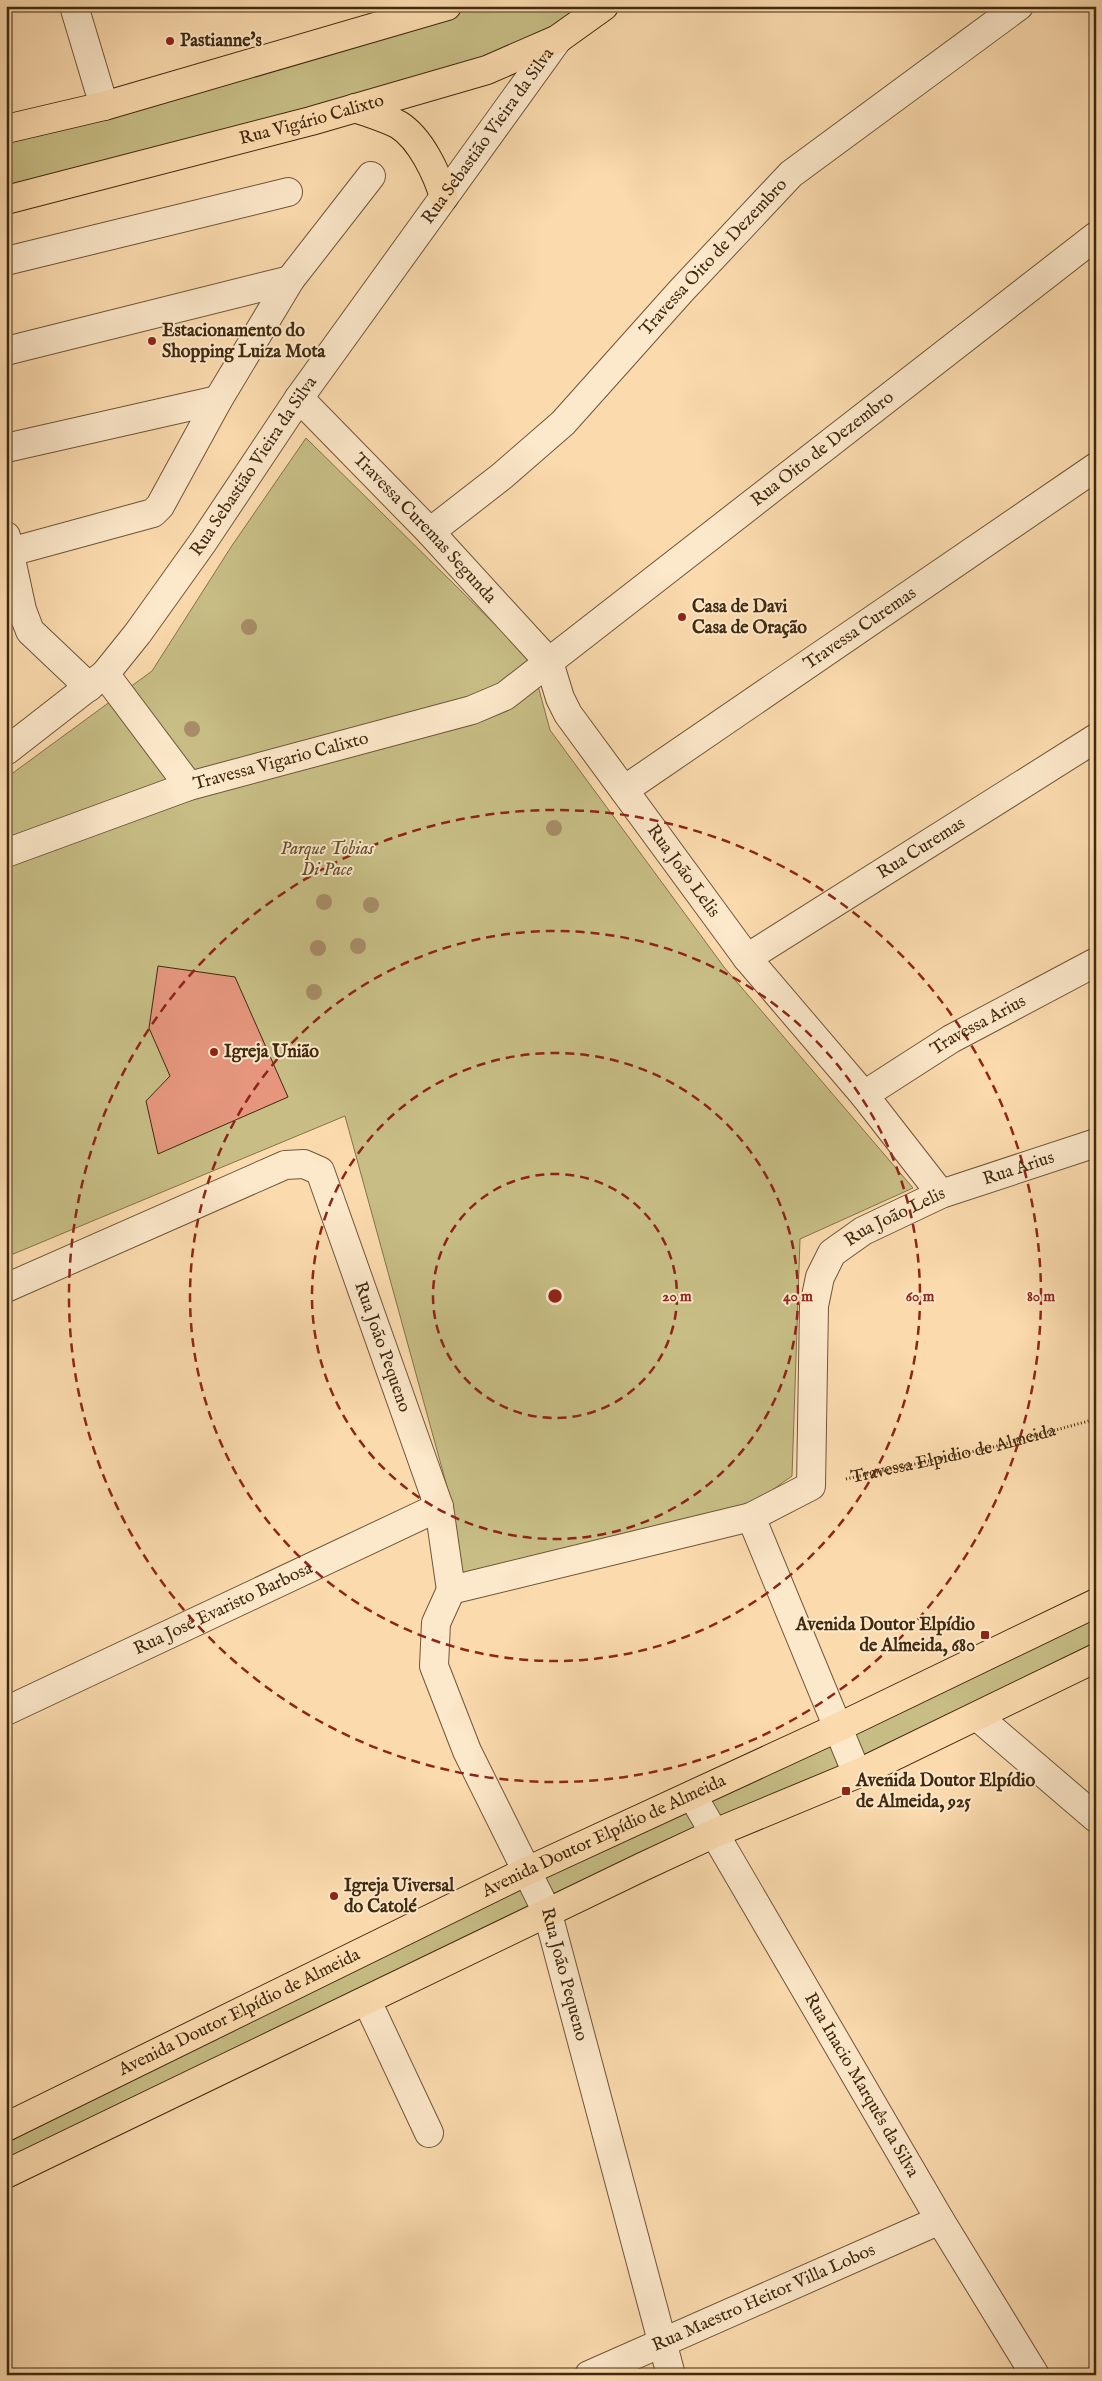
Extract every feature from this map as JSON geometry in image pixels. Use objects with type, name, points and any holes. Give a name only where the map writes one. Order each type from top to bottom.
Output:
[{"type":"main road","points":[[6,129],[104,106],[447,6]]},
{"type":"main road","name":"Rua Vigário Calixto","points":[[6,200],[355,108],[487,70],[558,39],[604,6]]},
{"type":"main road","points":[[355,108],[400,126],[421,148],[433,167],[444,197]]},
{"type":"main road","name":"Avenida Doutor Elpídio de Almeida","points":[[6,2127],[527,1870],[839,1727],[1096,1603]]},
{"type":"main road","points":[[6,2174],[715,1833],[857,1774],[978,1717],[1096,1658]]},
{"type":"street","points":[[74,6],[104,106]]},
{"type":"street","name":"Travessa Oito de Dezembro","points":[[430,532],[502,476],[563,423],[680,291],[791,174],[1019,6]]},
{"type":"street","name":"Rua Sebastião Vieira da Silva","points":[[6,751],[97,681],[203,542],[299,398],[558,39]]},
{"type":"street","points":[[189,786],[97,681],[30,631],[22,610],[8,544],[153,513],[160,506],[218,400],[290,280],[371,176]]},
{"type":"street","points":[[6,261],[288,192]]},
{"type":"street","name":"Rua Oito de Dezembro","points":[[549,662],[1096,236]]},
{"type":"street","points":[[6,351],[290,280]]},
{"type":"street","name":"Travessa Curemas Segunda","points":[[299,398],[430,532],[549,662]]},
{"type":"street","points":[[6,448],[218,400]]},
{"type":"street","name":"Travessa Curemas","points":[[624,790],[1096,467]]},
{"type":"street","name":"Travessa Vigario Calixto","points":[[6,853],[189,786],[472,710],[505,696],[549,662]]},
{"type":"street","name":"Rua João Lelis","points":[[549,662],[560,698],[568,714],[747,958],[864,1094],[941,1194],[863,1231],[832,1253],[820,1277],[814,1306],[811,1486]]},
{"type":"street","name":"Rua Curemas","points":[[747,958],[1096,738]]},
{"type":"street","name":"Travessa Arius","points":[[864,1094],[951,1039],[1096,962]]},
{"type":"street","name":"Rua Arius","points":[[941,1194],[1096,1143]]},
{"type":"street","name":"Rua João Pequeno","points":[[6,1288],[285,1165],[304,1164],[320,1171],[439,1507],[451,1590],[436,1623],[434,1666],[467,1751],[548,1914],[672,2375]]},
{"type":"street","points":[[451,1590],[751,1517],[811,1486]]},
{"type":"street","name":"Rua José Evaristo Barbosa","points":[[6,1711],[439,1507]]},
{"type":"street","points":[[751,1517],[857,1774]]},
{"type":"street","points":[[978,1717],[1096,1818]]},
{"type":"street","name":"Rua Inacio Marquês da Silva","points":[[692,1795],[940,2220],[1035,2375]]},
{"type":"street","points":[[367,2001],[429,2133]]},
{"type":"street","name":"Rua Maestro Heitor Villa Lobos","points":[[589,2375],[663,2340],[940,2220]]},
{"type":"path","name":"Travessa Elpidio de Almeida","points":[[811,1486],[994,1448],[1096,1419]]},
{"type":"green space","points":[[476,6],[589,6],[498,57],[6,189],[6,135],[259,72]]},
{"type":"green space","name":"Parque Tobias Di Pace","points":[[306,438],[531,660],[550,730],[724,967],[913,1188],[800,1239],[792,1476],[747,1508],[463,1575],[451,1501],[345,1116],[6,1257],[6,778],[152,671],[231,547]]},
{"type":"green space","points":[[1096,1611],[1096,1647],[861,1760],[850,1730]]},
{"type":"green space","points":[[837,1735],[850,1770],[717,1826],[700,1797]]},
{"type":"green space","points":[[690,1802],[707,1830],[550,1908],[533,1873]]},
{"type":"green space","points":[[524,1879],[541,1912],[6,2167],[6,2132]]},
{"type":"building","name":"Igreja União","points":[[158,966],[235,977],[288,1097],[158,1154],[146,1101],[170,1076],[149,1028]]},
{"type":"place","name":"Pastianne's","points":[[170,41]]},
{"type":"place","name":"Estacionamento do Shopping Luiza Mota","points":[[152,341]]},
{"type":"place","name":"Casa de Davi Casa de Oração","points":[[682,617]]},
{"type":"place","name":"Igreja União","points":[[214,1052]]},
{"type":"place","name":"Avenida Doutor Elpídio de Almeida, 680","points":[[985,1635]]},
{"type":"place","name":"Avenida Doutor Elpídio de Almeida, 925","points":[[846,1791]]},
{"type":"place","name":"Igreja Uiversal do Catolé","points":[[334,1896]]}]
